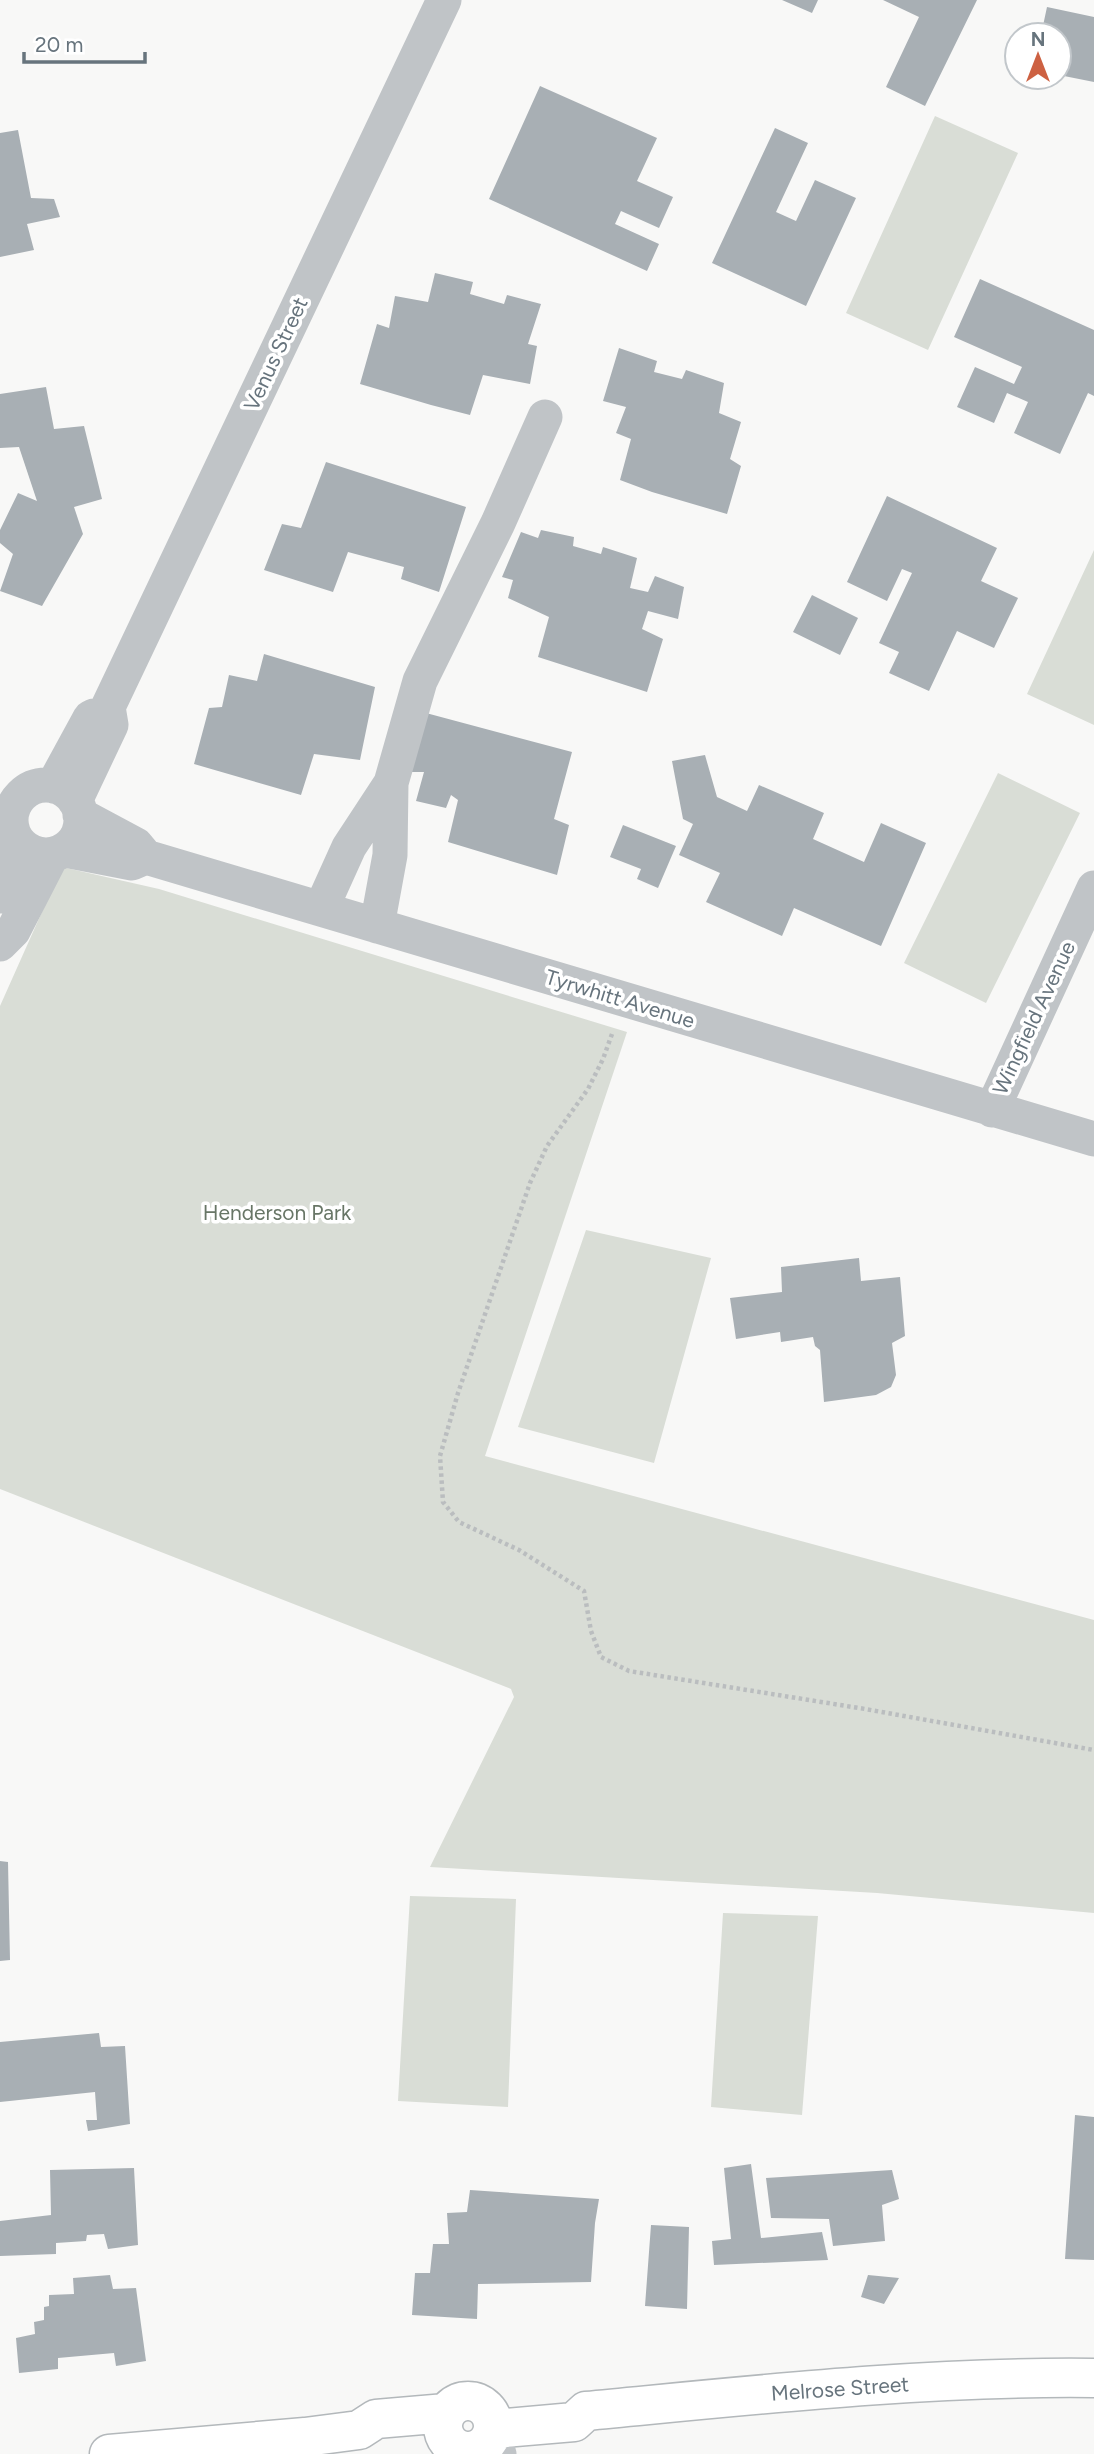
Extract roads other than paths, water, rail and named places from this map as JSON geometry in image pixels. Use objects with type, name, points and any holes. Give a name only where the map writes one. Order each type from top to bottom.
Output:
[{"type":"street","name":"Venus Street","points":[[0,896],[33,804],[111,725],[108,707],[444,0]]},
{"type":"street","points":[[377,926],[390,855],[391,783],[420,681],[498,523],[545,417]]},
{"type":"street","points":[[321,909],[349,847],[391,783]]},
{"type":"street","points":[[0,944],[13,931],[58,853],[74,841],[80,828],[33,804]]},
{"type":"street","name":"Tyrwhitt Avenue","points":[[146,857],[132,863],[58,853],[38,855],[25,849],[33,804],[136,845],[146,857],[1094,1139]]},
{"type":"street","name":"Wingfield Avenue","points":[[992,1110],[1094,888]]},
{"type":"street","name":"Melrose Street","points":[[109,2454],[359,2430],[376,2419],[473,2435],[572,2400],[586,2411],[920,2384],[1094,2378]]},
{"type":"park label","name":"Henderson Park","points":[[277,1213]]}]
